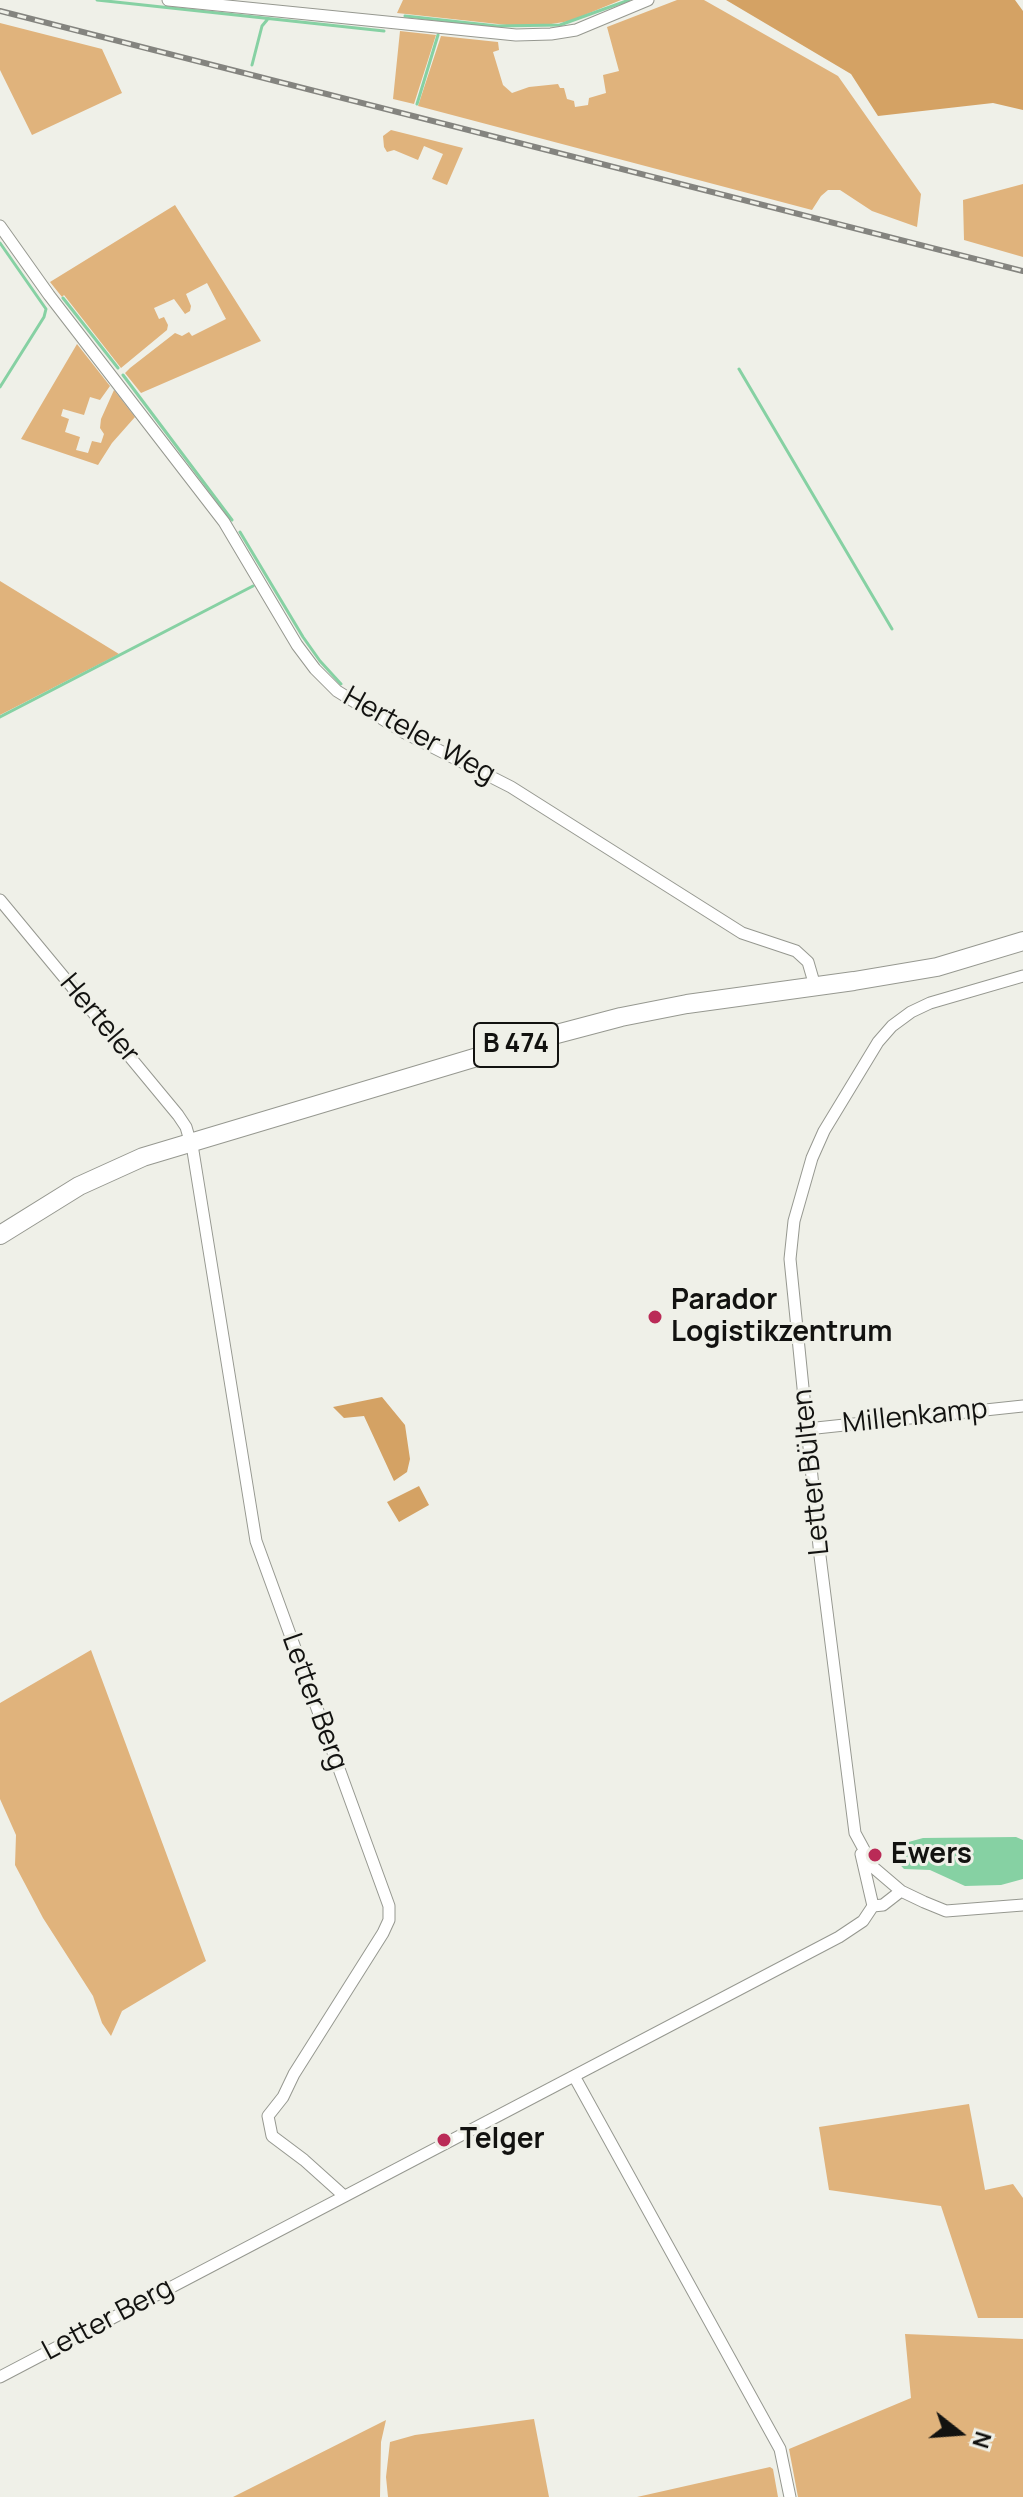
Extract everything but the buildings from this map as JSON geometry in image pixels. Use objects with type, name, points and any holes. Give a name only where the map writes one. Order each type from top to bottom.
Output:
[{"type":"main road","name":"B 474","points":[[0,1235],[54,1200],[105,1173],[191,1142],[584,1026],[687,1004],[937,967],[1023,941]]},
{"type":"street","points":[[168,0],[516,35],[576,30],[648,0]]},
{"type":"street","name":"Herteler Weg","points":[[0,226],[224,522],[297,645],[337,691],[405,733],[511,787],[742,933],[796,951],[808,962],[815,986]]},
{"type":"street","name":"Herteler","points":[[0,900],[178,1115],[191,1142]]},
{"type":"street","name":"Letter Bülten","points":[[1023,976],[930,1003],[892,1026],[878,1042],[818,1144],[802,1185],[790,1259],[807,1429],[858,1842],[874,1868],[901,1891],[946,1911],[1023,1905]]},
{"type":"street","name":"Letter Berg","points":[[191,1142],[211,1248],[256,1541],[389,1906],[389,1920],[383,1933],[294,2074],[283,2097],[268,2116],[272,2136],[343,2195]]},
{"type":"street","name":"Millenkamp","points":[[807,1429],[1023,1406]]},
{"type":"street","points":[[858,1842],[873,1906],[883,1905],[901,1891]]},
{"type":"street","name":"Letter Berg","points":[[0,2377],[839,1937],[863,1921],[873,1906]]},
{"type":"street","points":[[574,2076],[780,2449],[790,2497]]},
{"type":"shaded area","points":[[403,0],[621,0],[570,21],[545,25],[507,25],[397,13]]},
{"type":"shaded area","points":[[677,0],[704,0],[838,76],[921,194],[917,227],[872,211],[840,190],[828,190],[812,210],[418,106],[441,36],[498,42],[499,50],[493,52],[503,85],[512,93],[529,87],[558,84],[564,88],[567,99],[574,101],[575,107],[588,105],[589,98],[606,93],[603,75],[619,71],[607,27]]},
{"type":"shaded area","points":[[726,0],[1015,0],[1023,11],[1023,110],[993,103],[878,116],[851,74]]},
{"type":"shaded area","points":[[0,23],[102,49],[122,93],[32,135],[0,70]]},
{"type":"shaded area","points":[[400,31],[436,35],[414,104],[393,99]]},
{"type":"shaded area","points":[[391,130],[463,148],[447,185],[432,179],[443,154],[424,146],[418,160],[394,150],[387,152],[383,136]]},
{"type":"shaded area","points":[[1023,184],[1023,257],[964,240],[963,200]]},
{"type":"shaded area","points":[[175,205],[261,341],[141,393],[125,373],[130,368],[175,333],[182,336],[189,332],[192,336],[226,319],[207,283],[186,294],[191,306],[185,314],[174,299],[154,308],[159,319],[164,317],[167,330],[121,368],[64,295],[62,297],[50,282]]},
{"type":"shaded area","points":[[77,344],[110,386],[100,400],[90,397],[84,415],[63,409],[61,416],[69,419],[65,432],[80,437],[76,450],[88,453],[92,441],[101,443],[104,434],[100,428],[101,419],[114,390],[135,417],[98,465],[21,439]]},
{"type":"shaded area","points":[[0,581],[119,654],[0,715]]},
{"type":"shaded area","points":[[382,1397],[405,1425],[410,1459],[407,1472],[394,1481],[364,1416],[344,1418],[333,1407]]},
{"type":"shaded area","points":[[419,1486],[429,1505],[399,1522],[387,1502]]},
{"type":"shaded area","points":[[91,1650],[206,1961],[122,2011],[111,2036],[102,2023],[93,1996],[43,1918],[15,1865],[16,1835],[0,1799],[0,1703]]},
{"type":"shaded area","points":[[1016,1837],[1023,1840],[1023,1879],[1001,1885],[965,1886],[930,1870],[904,1869],[890,1854],[905,1843],[923,1838]]},
{"type":"shaded area","points":[[969,2104],[985,2190],[1013,2184],[1023,2198],[1023,2318],[978,2318],[941,2206],[829,2190],[819,2127]]},
{"type":"shaded area","points":[[905,2334],[1023,2339],[1023,2497],[798,2497],[789,2449],[911,2398]]},
{"type":"shaded area","points":[[534,2419],[549,2497],[388,2497],[386,2477],[390,2442],[415,2435]]},
{"type":"shaded area","points":[[386,2420],[381,2442],[380,2497],[233,2497]]},
{"type":"shaded area","points":[[770,2467],[778,2497],[637,2497]]},
{"type":"waterway","points":[[97,0],[384,31]]},
{"type":"waterway","points":[[405,16],[497,26],[560,25],[629,0]]},
{"type":"waterway","points":[[252,65],[262,26],[267,20]]},
{"type":"waterway","points":[[417,104],[438,35]]},
{"type":"waterway","points":[[0,243],[46,309],[0,387]]},
{"type":"waterway","points":[[63,298],[118,368]]},
{"type":"waterway","points":[[739,369],[892,629]]},
{"type":"waterway","points":[[123,375],[232,520]]},
{"type":"waterway","points":[[240,532],[303,637],[341,684]]},
{"type":"waterway","points":[[0,717],[253,586]]},
{"type":"railway","points":[[0,11],[1023,271]]},
{"type":"place","name":"Parador Logistikzentrum","points":[[655,1317]]},
{"type":"place","name":"Ewers","points":[[875,1855]]},
{"type":"place","name":"Telger","points":[[444,2140]]}]
